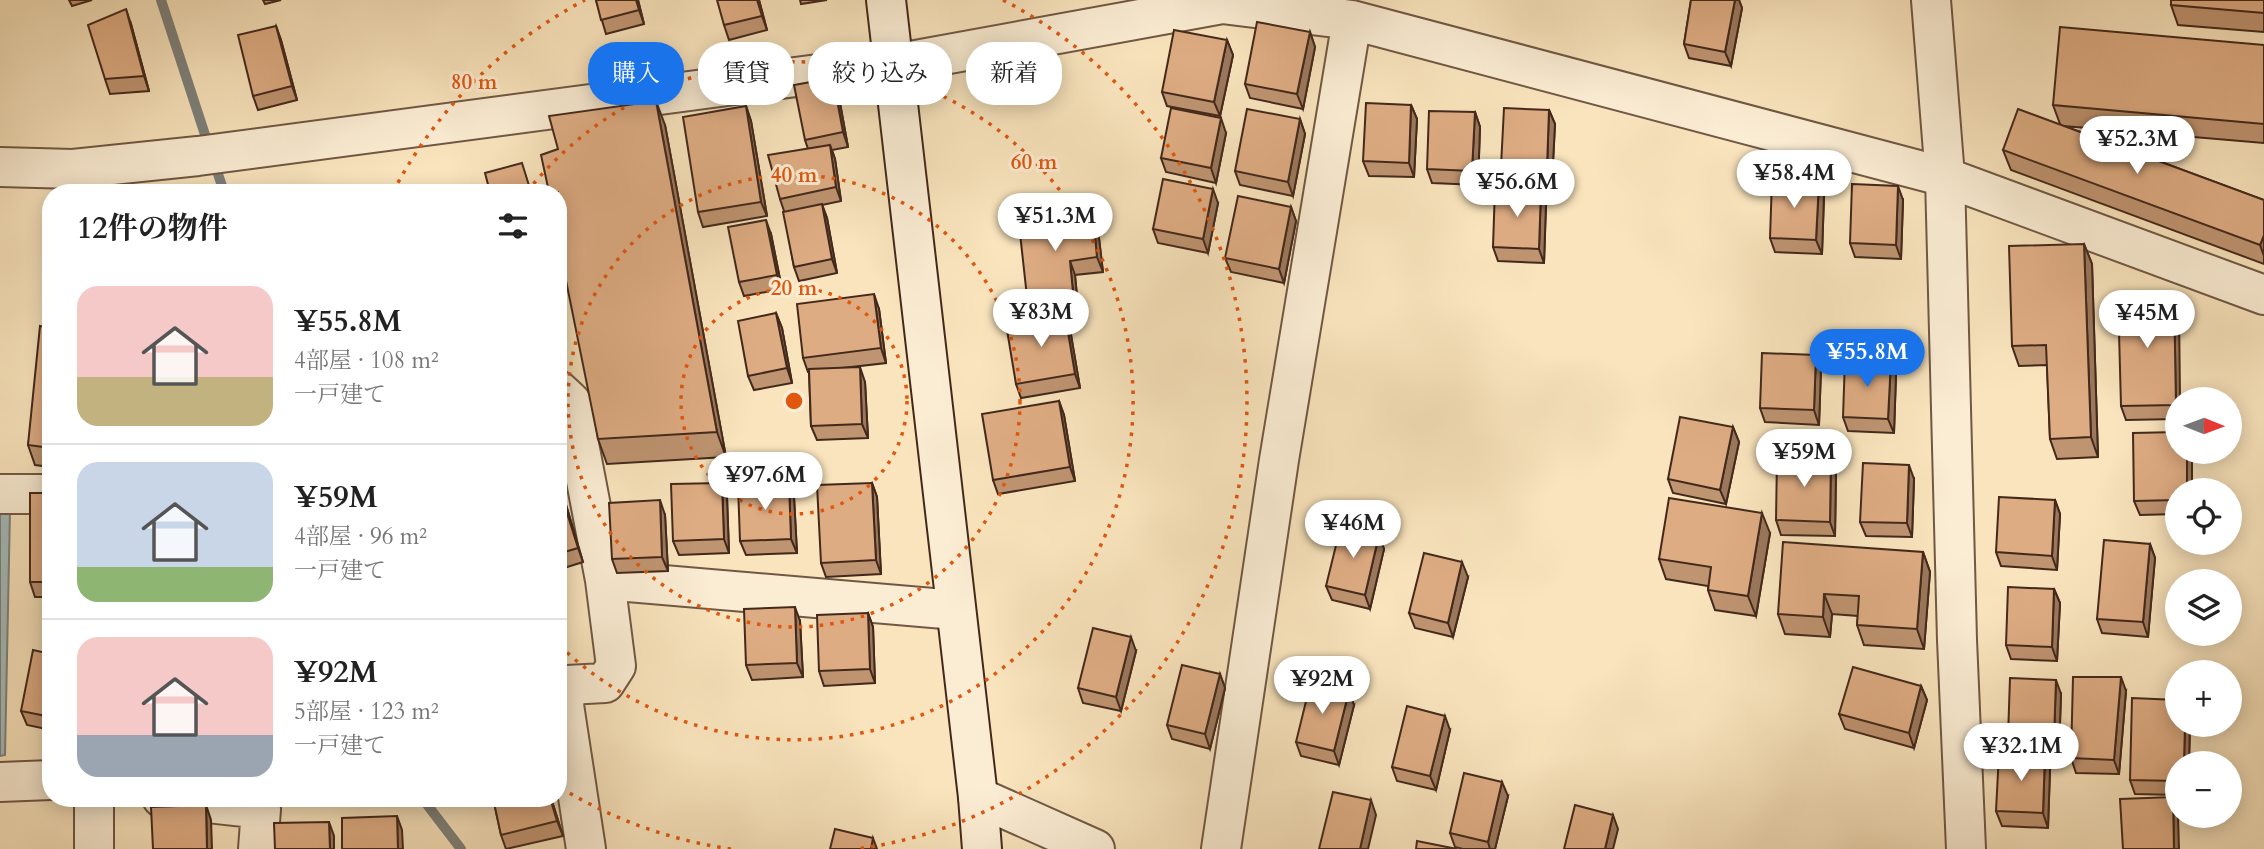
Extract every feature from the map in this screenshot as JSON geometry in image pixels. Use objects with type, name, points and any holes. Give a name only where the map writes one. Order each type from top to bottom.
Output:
[{"type":"street","points":[[886,0],[891,42]]},
{"type":"street","points":[[1931,0],[1945,177],[1957,640],[1966,849]]},
{"type":"street","points":[[952,53],[1222,4],[1352,20],[1945,177],[2264,296]]},
{"type":"street","points":[[1221,849],[1279,460],[1352,20]]},
{"type":"street","points":[[0,167],[77,181],[198,156],[808,75]]},
{"type":"street","points":[[899,105],[982,849]]},
{"type":"street","points":[[567,398],[571,402],[605,580],[616,666],[605,683],[567,685]]},
{"type":"street","points":[[0,494],[42,494]]},
{"type":"street","points":[[605,580],[956,610]]},
{"type":"street","points":[[567,725],[586,849]]},
{"type":"street","points":[[0,782],[42,780]]},
{"type":"street","points":[[978,797],[1095,849]]},
{"type":"street","points":[[94,807],[94,849]]},
{"type":"street","points":[[243,807],[261,809],[258,849]]},
{"type":"water","points":[[10,510],[5,755],[0,756],[0,511]]},
{"type":"building","points":[[596,0],[636,0],[639,10],[601,20]]},
{"type":"building","points":[[717,0],[757,0],[762,16],[724,25]]},
{"type":"building","points":[[1691,0],[1735,0],[1725,52],[1684,44]]},
{"type":"building","points":[[2171,0],[2264,0],[2264,13],[2171,5]]},
{"type":"building","points":[[126,9],[144,76],[105,79],[88,25]]},
{"type":"building","points":[[1257,22],[1310,32],[1297,94],[1245,84]]},
{"type":"building","points":[[276,26],[292,86],[253,96],[238,35]]},
{"type":"building","points":[[2060,27],[2264,45],[2264,124],[2053,105]]},
{"type":"building","points":[[1174,30],[1227,40],[1214,102],[1162,92]]},
{"type":"building","points":[[808,82],[808,105],[838,105],[843,132],[805,140],[794,85]]},
{"type":"building","points":[[1366,103],[1411,105],[1409,163],[1363,161]]},
{"type":"building","points":[[627,105],[657,105],[717,432],[598,439],[567,286],[567,184],[547,184],[541,155],[558,149],[549,116]]},
{"type":"building","points":[[746,106],[761,202],[698,212],[683,117]]},
{"type":"building","points":[[1171,108],[1221,118],[1211,168],[1161,158]]},
{"type":"building","points":[[1504,108],[1549,110],[1547,168],[1501,166]]},
{"type":"building","points":[[1247,109],[1300,119],[1288,182],[1235,171]]},
{"type":"building","points":[[2018,109],[2264,200],[2264,235],[2260,245],[2003,150]]},
{"type":"building","points":[[1429,111],[1475,112],[1472,171],[1427,169]]},
{"type":"building","points":[[830,145],[836,187],[780,199],[768,155]]},
{"type":"building","points":[[522,163],[529,184],[488,184],[485,173]]},
{"type":"building","points":[[1163,179],[1213,189],[1203,239],[1153,229]]},
{"type":"building","points":[[1772,180],[1819,182],[1816,240],[1770,238]]},
{"type":"building","points":[[1852,184],[1898,186],[1896,245],[1850,243]]},
{"type":"building","points":[[1495,188],[1541,190],[1539,249],[1493,247]]},
{"type":"building","points":[[1238,196],[1291,207],[1279,269],[1225,258]]},
{"type":"building","points":[[822,204],[832,259],[794,267],[783,212]]},
{"type":"building","points":[[1093,216],[1097,257],[1070,261],[1073,292],[1027,297],[1019,224]]},
{"type":"building","points":[[766,220],[777,275],[739,282],[728,227]]},
{"type":"building","points":[[2084,244],[2091,437],[2050,439],[2046,345],[2012,346],[2009,246]]},
{"type":"building","points":[[874,294],[881,348],[803,358],[797,304]]},
{"type":"building","points":[[2174,294],[2176,387],[2165,387],[2165,405],[2121,406],[2118,295]]},
{"type":"building","points":[[776,313],[787,368],[748,376],[738,321]]},
{"type":"building","points":[[1065,314],[1075,374],[1016,384],[1006,324]]},
{"type":"building","points":[[40,326],[42,447],[28,445]]},
{"type":"building","points":[[1762,353],[1816,355],[1814,410],[1760,408]]},
{"type":"building","points":[[1845,359],[1891,360],[1888,419],[1843,417]]},
{"type":"building","points":[[860,367],[862,424],[811,426],[809,369]]},
{"type":"building","points":[[1059,401],[1070,467],[993,480],[982,414]]},
{"type":"building","points":[[1680,417],[1733,427],[1720,490],[1668,479]]},
{"type":"building","points":[[2165,432],[2165,464],[2187,464],[2187,478],[2165,478],[2165,500],[2134,501],[2133,433]]},
{"type":"building","points":[[1777,457],[1831,458],[1830,522],[1776,520]]},
{"type":"building","points":[[1863,463],[1909,465],[1907,523],[1860,522]]},
{"type":"building","points":[[722,483],[724,539],[673,541],[671,484]]},
{"type":"building","points":[[789,483],[791,539],[740,541],[738,485]]},
{"type":"building","points":[[872,483],[876,560],[821,563],[817,485]]},
{"type":"building","points":[[30,493],[42,493],[42,582],[30,582]]},
{"type":"building","points":[[1999,497],[2055,500],[2052,556],[1996,552]]},
{"type":"building","points":[[1669,498],[1762,513],[1748,596],[1708,590],[1711,567],[1659,559]]},
{"type":"building","points":[[660,500],[662,557],[612,559],[609,503]]},
{"type":"building","points":[[567,513],[578,548],[567,551]]},
{"type":"building","points":[[1341,525],[1379,535],[1365,595],[1326,586]]},
{"type":"building","points":[[2104,540],[2150,544],[2143,622],[2097,619]]},
{"type":"building","points":[[1783,542],[1923,552],[1917,629],[1857,625],[1859,596],[1824,594],[1823,617],[1778,614]]},
{"type":"building","points":[[1424,553],[1462,562],[1448,623],[1409,613]]},
{"type":"building","points":[[2008,587],[2054,589],[2052,647],[2006,645]]},
{"type":"building","points":[[795,607],[797,663],[746,665],[744,609]]},
{"type":"building","points":[[868,613],[870,669],[819,671],[817,615]]},
{"type":"building","points":[[1093,628],[1131,637],[1116,697],[1078,688]]},
{"type":"building","points":[[33,650],[42,652],[42,715],[21,711]]},
{"type":"building","points":[[1182,665],[1220,674],[1205,734],[1167,725]]},
{"type":"building","points":[[1853,667],[1921,686],[1909,733],[1839,714]]},
{"type":"building","points":[[2073,677],[2121,677],[2114,760],[2071,758]]},
{"type":"building","points":[[2010,678],[2056,680],[2054,738],[2008,737]]},
{"type":"building","points":[[1311,681],[1349,691],[1334,751],[1296,742]]},
{"type":"building","points":[[2132,698],[2165,699],[2165,737],[2185,737],[2184,751],[2165,751],[2165,781],[2130,780]]},
{"type":"building","points":[[1407,706],[1445,716],[1430,776],[1392,767]]},
{"type":"building","points":[[1999,753],[2045,755],[2043,813],[1996,811]]},
{"type":"building","points":[[1464,773],[1502,782],[1488,842],[1450,833]]},
{"type":"building","points":[[1333,792],[1371,800],[1360,849],[1319,849]]},
{"type":"building","points":[[2165,797],[2165,828],[2174,828],[2174,849],[2123,849],[2120,799]]},
{"type":"building","points":[[1575,805],[1613,815],[1605,849],[1564,849]]},
{"type":"building","points":[[151,807],[206,807],[207,849],[153,849]]},
{"type":"building","points":[[495,807],[553,807],[557,821],[501,835]]},
{"type":"building","points":[[397,816],[398,849],[342,849],[342,818]]},
{"type":"building","points":[[329,822],[330,849],[275,849],[274,823]]},
{"type":"building","points":[[835,829],[873,838],[871,849],[830,849]]},
{"type":"building","points":[[1417,841],[1457,849],[1416,849]]},
{"type":"waterway","points":[[161,0],[209,147]]},
{"type":"waterway","points":[[214,162],[221,184]]},
{"type":"waterway","points":[[429,807],[461,849]]}]
